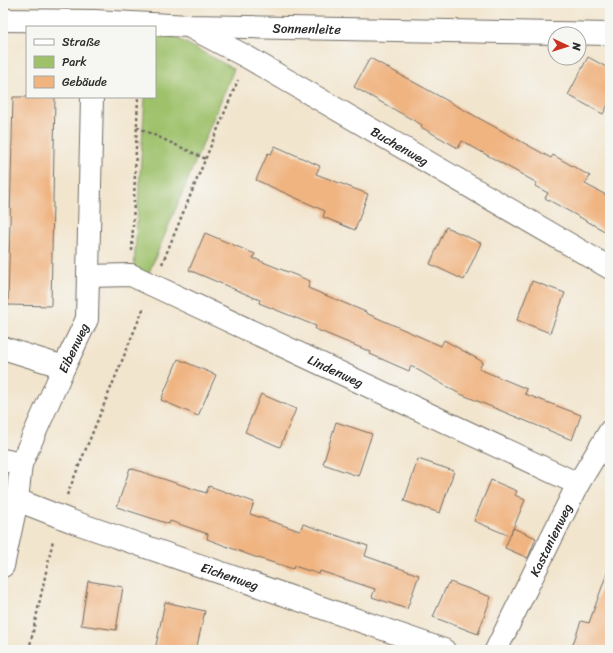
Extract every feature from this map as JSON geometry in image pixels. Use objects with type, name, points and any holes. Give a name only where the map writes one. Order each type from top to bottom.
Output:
[{"type":"street","name":"Sonnenleite","points":[[3,20],[94,24],[610,34]]},
{"type":"street","name":"Buchenweg","points":[[189,26],[247,57],[610,268]]},
{"type":"street","name":"Eibenweg","points":[[3,566],[17,500],[12,462],[64,367],[87,319],[92,98]]},
{"type":"street","name":"Lindenweg","points":[[88,276],[131,275],[578,484]]},
{"type":"street","points":[[3,348],[64,367]]},
{"type":"street","name":"Kastanienweg","points":[[496,650],[578,484],[610,431]]},
{"type":"street","name":"Eichenweg","points":[[17,500],[58,516],[444,650]]},
{"type":"path","points":[[29,650],[58,516],[247,57]]},
{"type":"path","points":[[131,275],[138,98]]},
{"type":"path","points":[[137,127],[206,158]]},
{"type":"green space","points":[[156,36],[173,36],[234,69],[148,275],[134,268],[145,98],[156,98]]},
{"type":"building","points":[[588,57],[610,69],[610,101],[603,114],[568,95],[583,66],[587,66]]},
{"type":"building","points":[[370,58],[551,158],[553,155],[590,176],[585,184],[610,197],[610,234],[545,198],[548,193],[535,186],[537,183],[462,141],[458,148],[421,127],[422,125],[354,87]]},
{"type":"building","points":[[13,97],[55,98],[51,306],[8,305]]},
{"type":"building","points":[[275,146],[320,166],[316,174],[368,194],[355,230],[323,217],[325,211],[256,180],[268,153],[271,154]]},
{"type":"building","points":[[446,227],[481,243],[464,280],[430,264]]},
{"type":"building","points":[[205,233],[255,254],[253,258],[310,281],[308,288],[441,346],[444,340],[483,362],[479,369],[527,389],[525,394],[581,415],[572,440],[458,393],[411,366],[409,371],[370,354],[371,352],[315,329],[316,326],[259,303],[260,300],[189,270]]},
{"type":"building","points":[[532,281],[565,293],[550,333],[517,320]]},
{"type":"building","points":[[178,359],[216,375],[198,416],[161,400]]},
{"type":"building","points":[[261,394],[296,409],[280,447],[245,432]]},
{"type":"building","points":[[336,422],[372,434],[358,476],[323,464]]},
{"type":"building","points":[[418,459],[454,471],[440,513],[404,501]]},
{"type":"building","points":[[130,468],[206,493],[209,486],[254,502],[250,514],[300,531],[303,524],[368,546],[365,556],[419,575],[407,609],[372,597],[375,589],[320,571],[319,574],[294,566],[293,569],[255,557],[207,539],[208,534],[170,521],[169,524],[117,507]]},
{"type":"building","points":[[491,480],[517,491],[515,495],[525,500],[510,536],[474,521]]},
{"type":"building","points":[[513,528],[536,538],[528,558],[505,548]]},
{"type":"building","points":[[607,573],[610,573],[610,650],[571,650],[581,621],[589,623]]},
{"type":"building","points":[[88,581],[123,587],[116,630],[81,625]]},
{"type":"building","points":[[450,582],[491,597],[478,634],[433,617],[447,585],[449,585]]},
{"type":"building","points":[[165,602],[205,611],[196,650],[155,650]]}]
